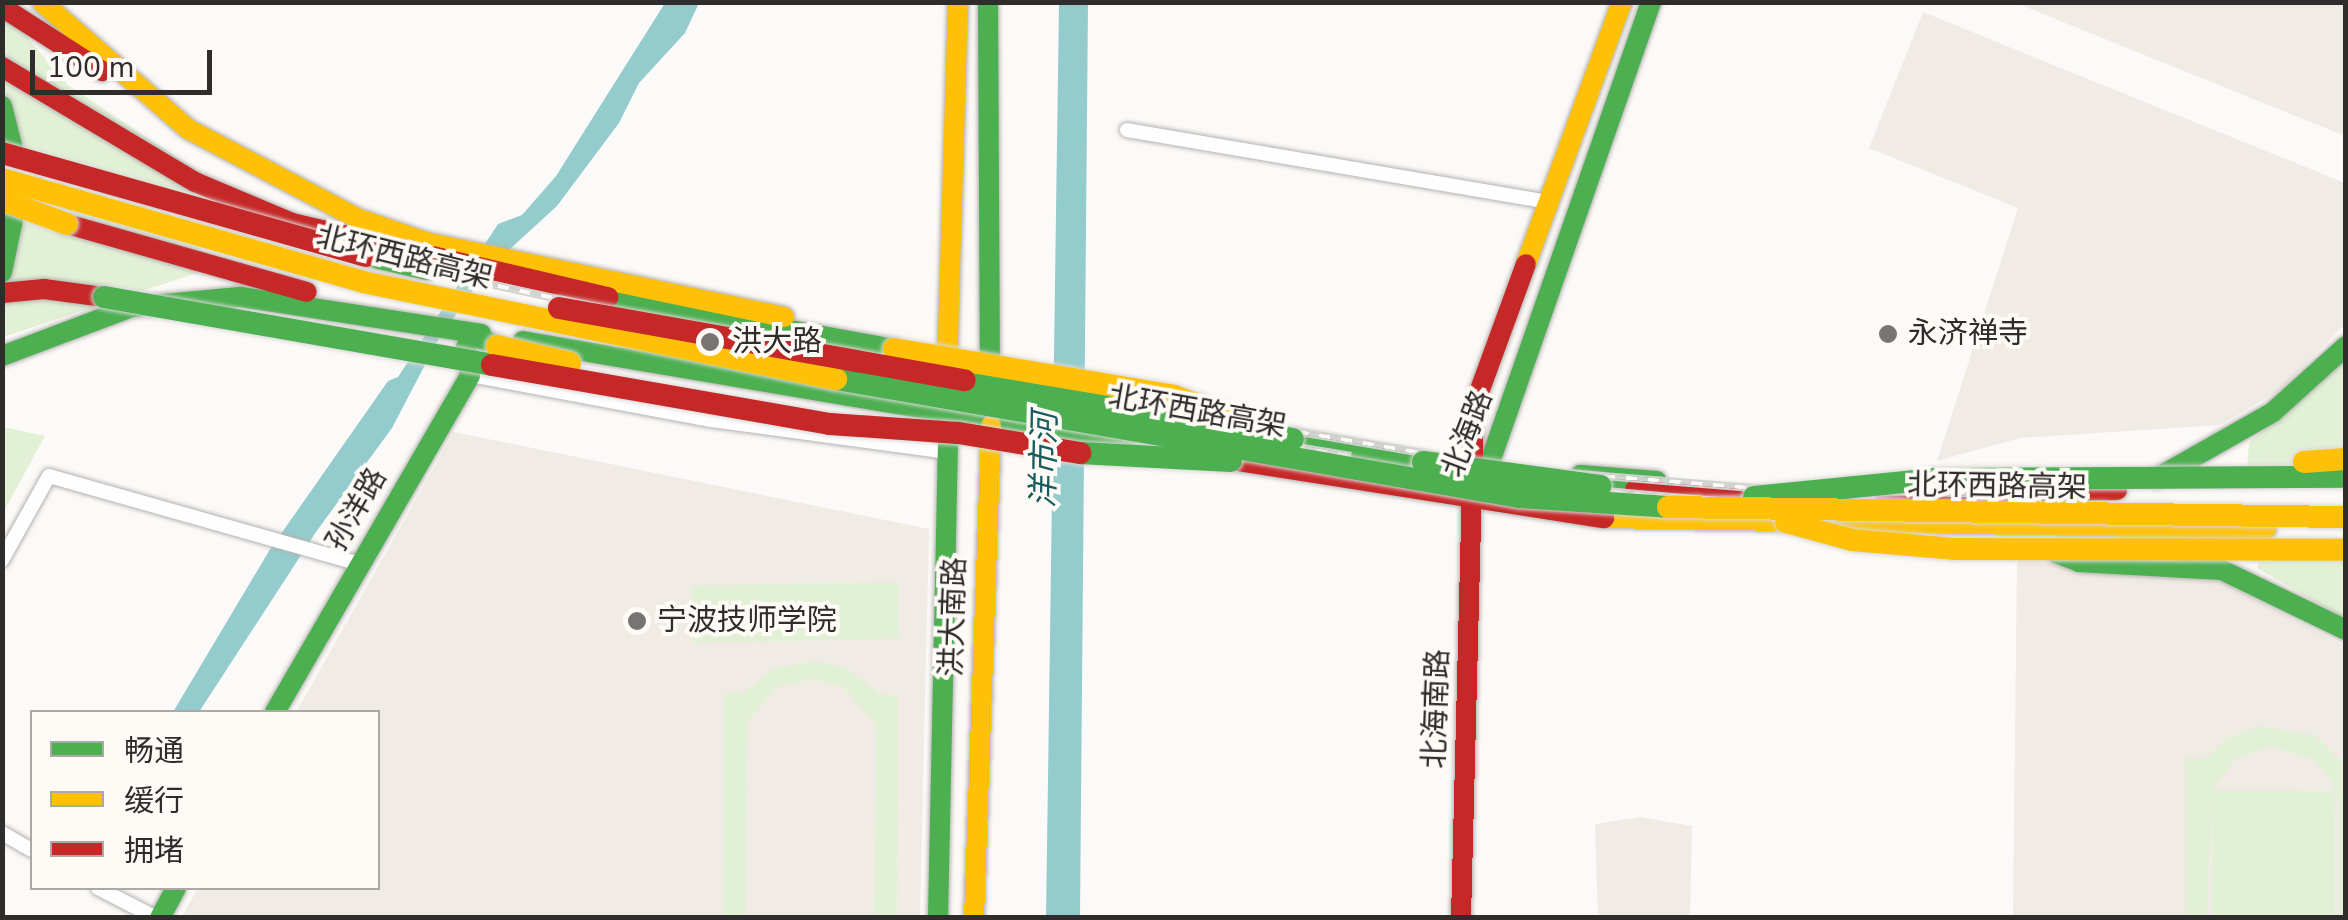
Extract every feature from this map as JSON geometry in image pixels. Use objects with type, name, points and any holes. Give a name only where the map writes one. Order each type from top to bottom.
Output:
[{"type":"main road","points":[[42,2],[137,90],[188,129],[292,188],[425,242],[746,307],[894,349]]},
{"type":"main road","name":"洪大南路","points":[[938,918],[951,433],[948,319],[958,2]]},
{"type":"main road","name":"洪大南路","points":[[974,918],[991,421],[988,2]]},
{"type":"main road","name":"北海路","points":[[1480,459],[1474,406],[1622,2]]},
{"type":"main road","name":"北海路","points":[[1474,502],[1480,459],[1650,2]]},
{"type":"main road","points":[[2,7],[137,90]]},
{"type":"main road","points":[[2,67],[195,182],[292,223],[513,280],[1174,396],[1292,439]]},
{"type":"main road","points":[[2,106],[21,181],[2,272]]},
{"type":"main road","points":[[2,153],[288,237],[562,301],[1568,474],[1766,489],[2346,486]]},
{"type":"main road","name":"北环西路高架","points":[[2,164],[364,268],[742,344],[1564,482],[1753,505],[2346,500]]},
{"type":"main road","name":"北环西路高架","points":[[2,179],[362,282],[677,351],[1519,497],[2346,517]]},
{"type":"main road","points":[[2,200],[67,224],[392,316],[951,433]]},
{"type":"main road","points":[[2,293],[44,290],[104,297],[813,421],[951,433],[991,421],[1474,502],[1617,520],[2014,529],[2346,528]]},
{"type":"main road","points":[[2,356],[132,307],[191,300],[290,300],[392,316]]},
{"type":"main road","points":[[464,332],[497,346],[951,433],[1076,453],[1327,464]]},
{"type":"main road","points":[[464,332],[470,375]]},
{"type":"main road","points":[[2136,489],[2235,438],[2346,346]]},
{"type":"main road","name":"孙洋路","points":[[277,710],[470,375]]},
{"type":"main road","points":[[1753,505],[2098,464],[2346,459]]},
{"type":"main road","points":[[1980,480],[2346,478]]},
{"type":"main road","name":"北海南路","points":[[1462,918],[1474,502]]},
{"type":"main road","points":[[1753,505],[1852,540],[1954,548],[2346,550]]},
{"type":"main road","points":[[2014,529],[2079,562],[2222,570],[2346,630]]},
{"type":"main road","points":[[158,918],[175,890]]},
{"type":"street","points":[[1127,130],[1544,201]]},
{"type":"street","points":[[470,375],[711,420],[951,433]]},
{"type":"street","points":[[2,560],[50,476],[361,564]]},
{"type":"street","points":[[2,833],[30,849]]},
{"type":"street","points":[[103,890],[158,918]]},
{"type":"shaded area","points":[[2016,3],[2345,3],[2345,136]]},
{"type":"shaded area","points":[[1923,12],[2345,183],[2345,324],[2280,390],[2220,425],[2020,438],[1937,461],[2018,208],[1869,148]]},
{"type":"shaded area","name":"宁波技师学院","points":[[454,432],[929,529],[920,917],[181,918],[197,890],[380,890],[380,710],[297,710]]},
{"type":"shaded area","points":[[2017,559],[2220,581],[2345,646],[2345,917],[2013,918]]},
{"type":"shaded area","points":[[1641,817],[1692,826],[1690,917],[1598,917],[1595,824]]},
{"type":"green space","points":[[2,8],[68,85],[207,177],[197,273],[3,337]]},
{"type":"green space","points":[[2345,357],[2345,463],[2247,469],[2249,443]]},
{"type":"green space","points":[[2,427],[45,436],[3,513]]},
{"type":"green space","points":[[2345,559],[2345,619],[2257,568],[2259,561]]},
{"type":"green space","points":[[898,582],[899,639],[692,643],[691,586]]},
{"type":"green space","points":[[818,661],[848,669],[879,694],[898,695],[897,917],[874,917],[876,725],[843,687],[812,679],[776,688],[747,723],[746,917],[723,917],[724,693],[743,693],[774,668]]},
{"type":"green space","points":[[2259,726],[2315,735],[2345,765],[2345,917],[2339,917],[2339,805],[2335,791],[2334,917],[2212,917],[2212,792],[2207,917],[2185,917],[2185,758],[2206,758],[2226,739]],"holes":[[[2272,746],[2316,761],[2335,791],[2212,790],[2234,760]]]},
{"type":"water","points":[[1088,2],[1080,917],[1046,918],[1059,3]]},
{"type":"water","points":[[665,3],[699,3],[685,33],[639,83],[619,123],[557,206],[489,268],[439,338],[392,428],[316,532],[200,710],[174,710],[269,551],[388,381],[398,377],[498,224],[522,215],[556,176]]},
{"type":"railway","points":[[2,146],[369,258],[712,332],[1516,469],[1752,488],[2033,495]]},
{"type":"railway","points":[[2,167],[364,273],[708,349],[1351,456]]},
{"type":"railway","points":[[1524,484],[1754,504],[2028,510]]},
{"type":"traffic: fast","points":[[988,2],[990,376]]},
{"type":"traffic: fast","points":[[1483,482],[1651,2]]},
{"type":"traffic: fast","points":[[2,106],[21,181],[2,272]]},
{"type":"traffic: fast","points":[[366,256],[426,270]]},
{"type":"traffic: fast","points":[[104,297],[492,365]]},
{"type":"traffic: fast","points":[[2,356],[132,307],[240,297],[481,334]]},
{"type":"traffic: fast","points":[[608,297],[894,349]]},
{"type":"traffic: fast","points":[[464,332],[497,346]]},
{"type":"traffic: fast","points":[[523,341],[1162,449]]},
{"type":"traffic: fast","points":[[2157,478],[2273,412],[2346,346]]},
{"type":"traffic: fast","points":[[276,710],[470,375],[466,347]]},
{"type":"traffic: fast","points":[[836,379],[1519,497],[1668,507]]},
{"type":"traffic: fast","points":[[965,380],[1293,439]]},
{"type":"traffic: fast","points":[[938,918],[948,420]]},
{"type":"traffic: fast","points":[[1293,439],[1423,462]]},
{"type":"traffic: fast","points":[[1080,453],[1231,461]]},
{"type":"traffic: fast","points":[[1423,462],[1600,486]]},
{"type":"traffic: fast","points":[[1580,475],[1657,481]]},
{"type":"traffic: fast","points":[[1754,497],[1933,479],[2346,477]]},
{"type":"traffic: fast","points":[[2056,553],[2079,562],[2222,570],[2346,630]]},
{"type":"traffic: fast","points":[[160,918],[175,890]]},
{"type":"traffic: slow","points":[[42,2],[188,129],[359,219],[425,242],[784,317]]},
{"type":"traffic: slow","points":[[947,371],[958,2]]},
{"type":"traffic: slow","points":[[1526,264],[1622,2]]},
{"type":"traffic: slow","points":[[2,179],[363,282],[836,379]]},
{"type":"traffic: slow","points":[[2,200],[67,224]]},
{"type":"traffic: slow","points":[[497,346],[570,363]]},
{"type":"traffic: slow","points":[[894,349],[1174,396],[1227,415]]},
{"type":"traffic: slow","points":[[974,918],[991,425]]},
{"type":"traffic: slow","points":[[2304,462],[2346,459]]},
{"type":"traffic: slow","points":[[1668,507],[2346,517]]},
{"type":"traffic: slow","points":[[1604,518],[2266,529]]},
{"type":"traffic: slow","points":[[1786,522],[1852,540],[1954,549],[2346,550]]},
{"type":"traffic: jam","points":[[2,7],[102,71]]},
{"type":"traffic: jam","points":[[2,67],[195,182],[292,223],[608,297]]},
{"type":"traffic: jam","points":[[2,153],[366,256]]},
{"type":"traffic: jam","points":[[67,224],[307,292]]},
{"type":"traffic: jam","points":[[1461,918],[1474,406],[1526,264]]},
{"type":"traffic: jam","points":[[2,293],[44,289],[104,297]]},
{"type":"traffic: jam","points":[[559,308],[965,380]]},
{"type":"traffic: jam","points":[[492,365],[830,424],[958,433],[1080,453]]},
{"type":"traffic: jam","points":[[1213,457],[1604,518]]},
{"type":"traffic: jam","points":[[1635,490],[1754,497]]},
{"type":"traffic: jam","points":[[1884,493],[2117,490]]},
{"type":"place","name":"永济禅寺","points":[[1888,334]]},
{"type":"place","name":"洪大路","points":[[710,342]]},
{"type":"place","name":"宁波技师学院","points":[[637,621]]},
{"type":"water label","name":"洋市河","points":[[1045,460]]}]
